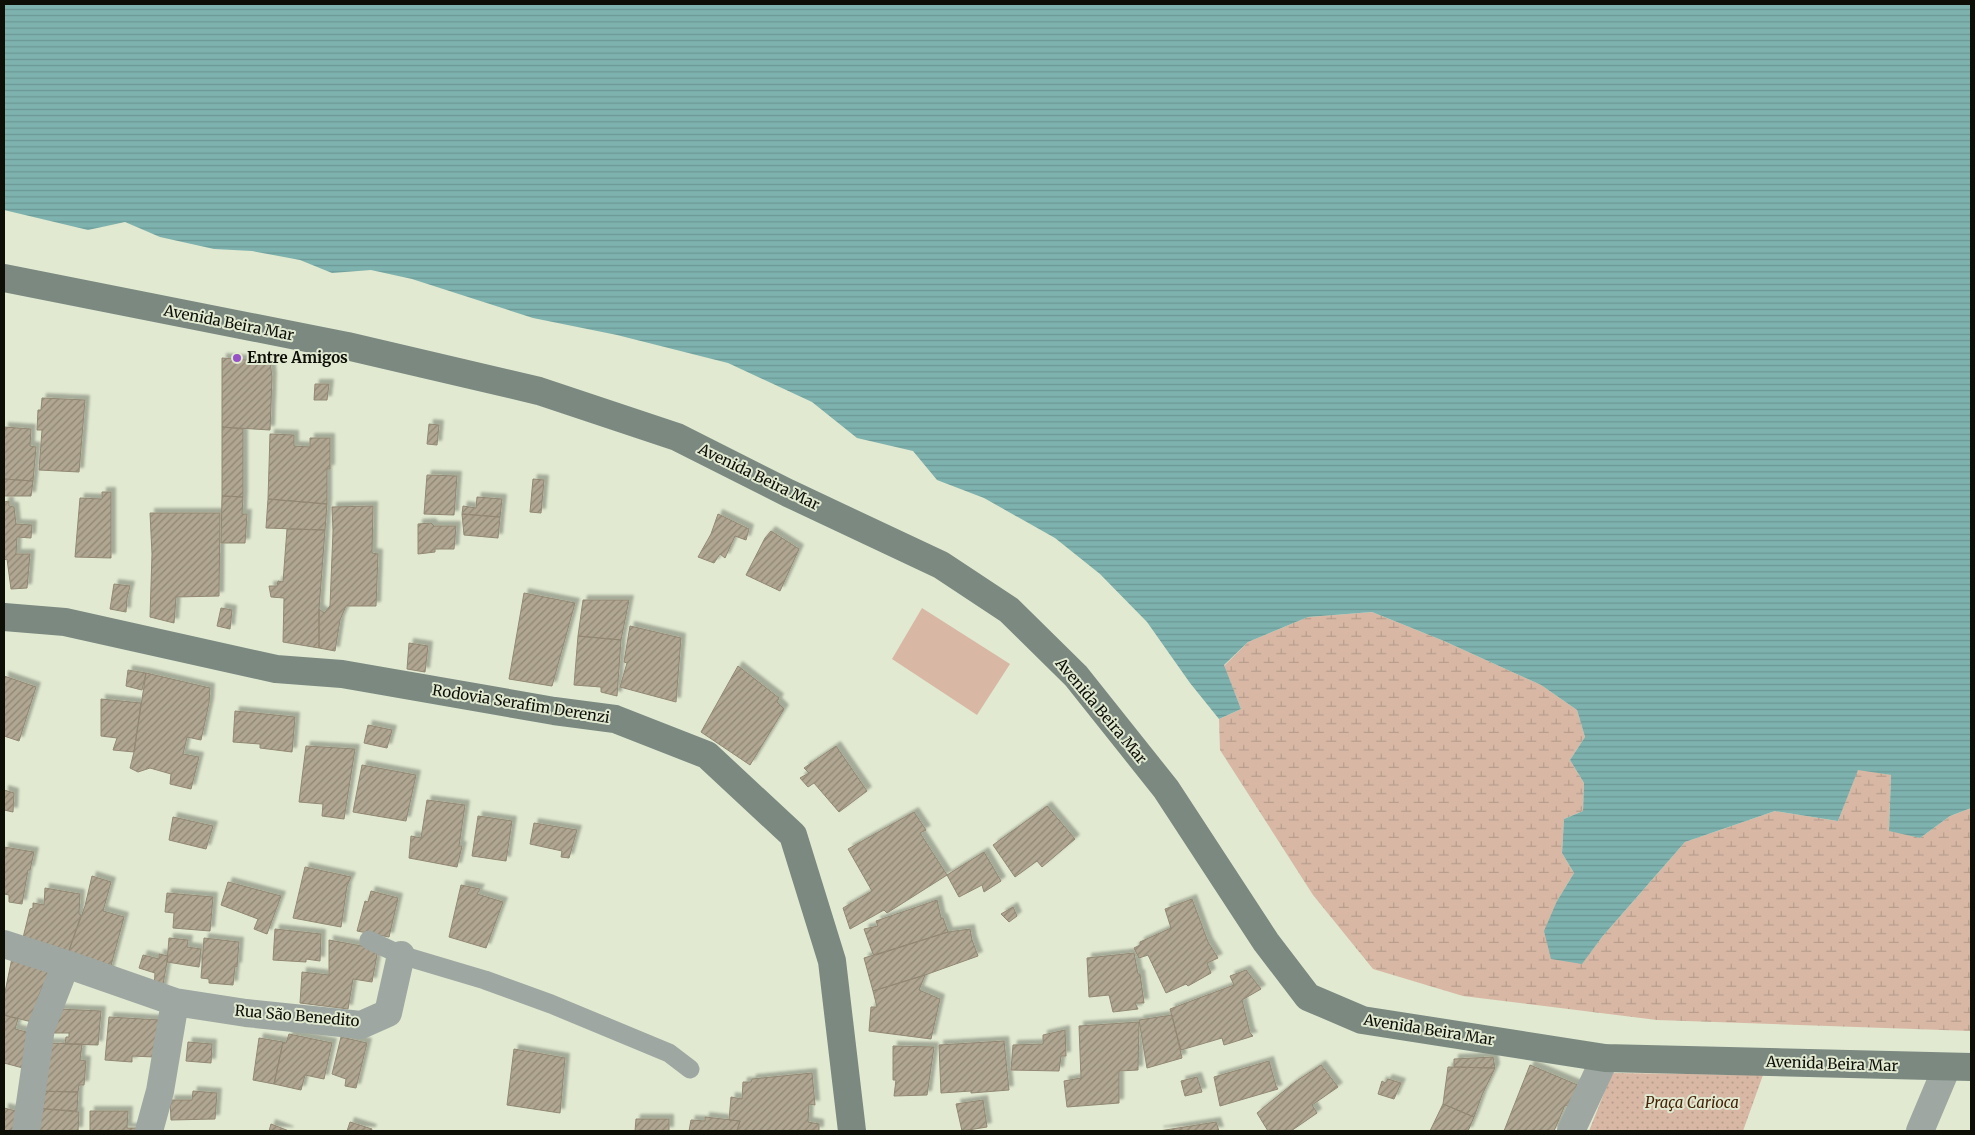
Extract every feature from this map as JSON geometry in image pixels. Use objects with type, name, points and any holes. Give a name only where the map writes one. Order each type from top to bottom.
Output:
[{"type":"street","name":"Avenida Beira Mar","points":[[4,278],[347,346],[539,391],[677,437],[788,493],[941,565],[1009,610],[1076,676],[1166,789],[1266,942],[1308,997],[1362,1020],[1605,1058],[1959,1067]]},
{"type":"street","name":"Rodovia Serafim Derenzi","points":[[4,617],[65,622],[276,668],[342,674],[554,711],[615,719],[707,755],[793,835],[832,961],[852,1131]]},
{"type":"street","name":"Rua São Benedito","points":[[4,944],[175,1002],[246,1013],[361,1025],[388,1013],[400,955]]},
{"type":"street","points":[[26,1131],[41,1028],[66,964]]},
{"type":"street","points":[[149,1131],[160,1091],[175,1002]]},
{"type":"street","points":[[1571,1131],[1605,1058]]},
{"type":"street","points":[[1920,1131],[1959,1067]]},
{"type":"lane","points":[[369,940],[400,955],[485,980],[551,1004],[669,1054],[690,1069]]},
{"type":"green space","points":[[922,608],[1010,664],[977,715],[892,659]]},
{"type":"green space","points":[[1372,612],[1444,641],[1541,685],[1577,710],[1585,737],[1570,760],[1584,783],[1583,811],[1564,819],[1562,853],[1574,873],[1557,901],[1582,963],[1602,937],[1685,842],[1775,811],[1838,821],[1858,769],[1891,775],[1889,830],[1920,838],[1950,816],[1971,808],[1971,1031],[1657,1020],[1463,996],[1373,969],[1313,895],[1220,750],[1219,719],[1241,709],[1224,666],[1248,642],[1308,617]]},
{"type":"green space","name":"Praça Carioca","points":[[1612,1073],[1763,1075],[1743,1131],[1589,1131]]},
{"type":"water","points":[[4,4],[1971,4],[1971,808],[1950,816],[1920,838],[1889,831],[1891,775],[1858,770],[1838,821],[1775,811],[1685,842],[1602,937],[1582,964],[1551,959],[1544,931],[1557,901],[1574,873],[1562,853],[1564,819],[1583,811],[1584,783],[1570,760],[1585,737],[1577,710],[1541,685],[1444,641],[1372,612],[1308,617],[1248,642],[1224,665],[1241,709],[1219,719],[1190,683],[1147,622],[1100,574],[1055,538],[984,498],[937,480],[913,451],[857,438],[812,402],[728,363],[617,335],[533,318],[412,279],[371,270],[332,273],[300,260],[252,251],[214,249],[160,237],[125,222],[88,230],[4,210]]},
{"type":"building","points":[[222,358],[270,362],[272,377],[270,430],[222,427]]},
{"type":"building","points":[[315,384],[329,384],[327,400],[314,400]]},
{"type":"building","points":[[42,398],[85,400],[79,472],[39,470],[42,430],[37,430],[38,410],[41,410]]},
{"type":"building","points":[[429,424],[439,425],[437,445],[427,444]]},
{"type":"building","points":[[4,427],[31,429],[30,446],[36,447],[33,481],[4,479]]},
{"type":"building","points":[[222,427],[243,429],[243,497],[222,496]]},
{"type":"building","points":[[270,434],[294,435],[294,446],[310,447],[310,438],[330,438],[330,469],[327,469],[327,504],[268,499]]},
{"type":"building","points":[[427,475],[457,476],[454,515],[424,514]]},
{"type":"building","points":[[4,479],[33,481],[31,496],[4,496]]},
{"type":"building","points":[[533,479],[544,480],[541,513],[530,512]]},
{"type":"building","points":[[102,492],[111,492],[111,558],[75,557],[80,498],[102,499]]},
{"type":"building","points":[[222,496],[243,497],[242,514],[247,514],[245,543],[221,543]]},
{"type":"building","points":[[477,497],[502,499],[500,517],[462,514],[463,506],[476,508]]},
{"type":"building","points":[[268,499],[327,504],[325,530],[266,528]]},
{"type":"building","points":[[9,501],[9,506],[14,507],[16,524],[32,525],[31,538],[17,537],[16,554],[30,554],[27,588],[11,589],[7,559],[4,560],[4,502]]},
{"type":"building","points":[[373,506],[372,553],[378,554],[376,606],[346,606],[340,620],[335,651],[319,648],[319,609],[324,613],[330,606],[332,507]]},
{"type":"building","points":[[150,513],[220,513],[219,596],[176,597],[174,623],[150,617],[152,554]]},
{"type":"building","points":[[462,514],[500,517],[498,538],[464,535]]},
{"type":"building","points":[[718,514],[749,529],[746,540],[735,536],[725,558],[720,554],[714,563],[698,557],[711,534]]},
{"type":"building","points":[[431,523],[434,526],[456,526],[454,549],[435,549],[435,552],[418,554],[418,524]]},
{"type":"building","points":[[287,529],[325,530],[319,609],[319,648],[283,642],[284,598],[271,597],[269,586],[277,586],[278,581],[283,582]]},
{"type":"building","points":[[771,531],[799,549],[780,591],[746,575],[765,538]]},
{"type":"building","points":[[114,584],[130,586],[126,612],[110,609]]},
{"type":"building","points":[[524,593],[575,603],[552,686],[509,679]]},
{"type":"building","points":[[583,600],[629,600],[621,640],[578,636]]},
{"type":"building","points":[[221,608],[232,610],[230,629],[217,626]]},
{"type":"building","points":[[630,626],[681,638],[676,702],[620,687],[627,663],[624,662]]},
{"type":"building","points":[[578,636],[621,640],[617,696],[601,692],[601,687],[574,685]]},
{"type":"building","points":[[409,643],[428,646],[425,672],[407,669]]},
{"type":"building","points":[[738,666],[779,698],[777,702],[784,709],[750,765],[701,732]]},
{"type":"building","points":[[128,670],[146,673],[142,690],[126,686]]},
{"type":"building","points":[[146,673],[210,688],[209,703],[201,740],[187,737],[183,754],[199,757],[191,789],[170,784],[171,774],[150,768],[138,772],[130,768]]},
{"type":"building","points":[[4,676],[36,687],[19,741],[4,736]]},
{"type":"building","points":[[101,699],[141,703],[134,752],[113,750],[117,738],[101,736]]},
{"type":"building","points":[[235,711],[295,717],[292,752],[260,748],[260,744],[233,742]]},
{"type":"building","points":[[368,725],[392,730],[387,748],[364,743]]},
{"type":"building","points":[[306,746],[355,749],[344,819],[322,816],[323,804],[299,802]]},
{"type":"building","points":[[836,746],[867,791],[839,812],[814,783],[808,787],[800,778],[809,773],[804,768]]},
{"type":"building","points":[[362,765],[416,775],[406,821],[353,812]]},
{"type":"building","points":[[4,790],[14,793],[13,812],[4,810]]},
{"type":"building","points":[[427,800],[465,805],[459,846],[462,846],[457,867],[409,858],[411,836],[421,838]]},
{"type":"building","points":[[1047,806],[1075,839],[1042,867],[1037,861],[1015,877],[993,845]]},
{"type":"building","points":[[914,812],[926,830],[920,833],[947,875],[887,913],[884,910],[850,929],[843,908],[872,891],[848,849]]},
{"type":"building","points":[[478,816],[512,821],[506,861],[472,856]]},
{"type":"building","points":[[173,817],[213,826],[206,849],[169,840]]},
{"type":"building","points":[[534,823],[577,830],[569,858],[561,857],[562,851],[530,844]]},
{"type":"building","points":[[4,847],[34,852],[30,870],[28,870],[22,904],[9,902],[9,895],[4,894]]},
{"type":"building","points":[[984,852],[1001,881],[984,892],[982,885],[959,897],[947,875]]},
{"type":"building","points":[[305,867],[351,877],[347,886],[341,927],[293,918]]},
{"type":"building","points":[[92,876],[111,882],[103,911],[124,917],[109,973],[66,959],[85,906]]},
{"type":"building","points":[[228,882],[281,896],[267,934],[254,929],[258,919],[221,905]]},
{"type":"building","points":[[461,885],[480,889],[477,894],[503,902],[486,948],[449,937]]},
{"type":"building","points":[[45,888],[80,894],[79,914],[81,915],[66,959],[22,942],[33,903],[44,905]]},
{"type":"building","points":[[371,891],[398,898],[389,937],[357,931],[365,901],[368,902]]},
{"type":"building","points":[[167,893],[213,897],[210,931],[173,928],[174,913],[165,912]]},
{"type":"building","points":[[1192,899],[1208,942],[1218,958],[1207,963],[1211,973],[1188,986],[1186,984],[1166,993],[1148,955],[1139,958],[1134,948],[1140,945],[1140,942],[1171,928],[1165,909]]},
{"type":"building","points":[[937,900],[941,918],[943,918],[948,932],[876,955],[873,954],[864,929],[878,926],[876,921]]},
{"type":"building","points":[[1013,907],[1017,916],[1009,922],[1001,914]]},
{"type":"building","points":[[275,929],[321,934],[320,961],[306,959],[306,962],[273,960]]},
{"type":"building","points":[[970,929],[978,956],[873,991],[864,958],[948,932]]},
{"type":"building","points":[[169,938],[188,940],[187,947],[201,949],[199,967],[167,962]]},
{"type":"building","points":[[204,938],[239,942],[233,985],[209,983],[209,979],[201,978]]},
{"type":"building","points":[[329,940],[378,949],[372,982],[353,979],[348,1009],[300,1003],[302,972],[329,975]]},
{"type":"building","points":[[1134,953],[1138,974],[1140,974],[1144,1003],[1135,1003],[1138,1009],[1113,1012],[1109,995],[1089,997],[1087,958]]},
{"type":"building","points":[[159,954],[168,956],[162,990],[154,988],[155,973],[139,968],[143,955],[159,959]]},
{"type":"building","points":[[12,958],[57,976],[54,987],[43,985],[39,995],[40,1024],[4,1015],[4,997]]},
{"type":"building","points":[[1246,970],[1261,989],[1242,1000],[1250,1033],[1253,1036],[1224,1045],[1222,1038],[1181,1050],[1170,1009],[1234,985],[1230,976]]},
{"type":"building","points":[[925,975],[919,990],[940,999],[931,1039],[869,1031],[871,1007],[877,1007],[873,991]]},
{"type":"building","points":[[58,1009],[101,1011],[98,1045],[65,1044],[69,1033],[53,1033]]},
{"type":"building","points":[[4,1015],[18,1019],[15,1029],[34,1034],[23,1068],[4,1063]]},
{"type":"building","points":[[1172,1015],[1182,1058],[1147,1068],[1139,1020]]},
{"type":"building","points":[[109,1017],[160,1020],[154,1057],[132,1056],[132,1062],[105,1060]]},
{"type":"building","points":[[1139,1022],[1138,1070],[1119,1071],[1119,1103],[1067,1107],[1064,1081],[1081,1078],[1079,1026]]},
{"type":"building","points":[[1065,1030],[1066,1056],[1061,1056],[1059,1071],[1011,1070],[1013,1045],[1043,1044],[1043,1035]]},
{"type":"building","points":[[289,1034],[332,1043],[324,1079],[305,1075],[301,1090],[274,1084],[283,1042],[286,1043]]},
{"type":"building","points":[[341,1037],[367,1043],[356,1088],[345,1086],[346,1079],[332,1074]]},
{"type":"building","points":[[259,1038],[283,1042],[274,1084],[253,1080]]},
{"type":"building","points":[[1004,1041],[1009,1090],[941,1093],[939,1045]]},
{"type":"building","points":[[188,1042],[212,1044],[211,1063],[186,1061]]},
{"type":"building","points":[[44,1043],[82,1044],[80,1060],[86,1061],[84,1085],[79,1085],[78,1092],[34,1091]]},
{"type":"building","points":[[893,1046],[934,1047],[927,1095],[894,1096],[896,1080],[893,1080]]},
{"type":"building","points":[[514,1049],[565,1058],[560,1113],[507,1105]]},
{"type":"building","points":[[1493,1057],[1495,1068],[1454,1067],[1454,1059]]},
{"type":"building","points":[[1269,1061],[1278,1089],[1220,1106],[1214,1077]]},
{"type":"building","points":[[1321,1065],[1338,1087],[1312,1105],[1317,1113],[1291,1131],[1268,1131],[1257,1113],[1295,1082]]},
{"type":"building","points":[[1530,1065],[1580,1086],[1576,1110],[1565,1105],[1554,1131],[1504,1131]]},
{"type":"building","points":[[1448,1067],[1495,1068],[1474,1117],[1443,1104]]},
{"type":"building","points":[[812,1073],[815,1105],[809,1104],[808,1122],[819,1124],[819,1131],[737,1131],[740,1121],[729,1120],[731,1097],[742,1099],[743,1082],[751,1082],[752,1079]]},
{"type":"building","points":[[1197,1077],[1202,1092],[1185,1096],[1181,1081]]},
{"type":"building","points":[[1388,1079],[1401,1083],[1394,1099],[1378,1094],[1382,1081],[1385,1083]]},
{"type":"building","points":[[34,1091],[78,1092],[77,1111],[33,1108]]},
{"type":"building","points":[[193,1091],[217,1093],[215,1119],[171,1120],[170,1100],[192,1100]]},
{"type":"building","points":[[983,1100],[987,1127],[962,1131],[956,1104]]},
{"type":"building","points":[[1443,1104],[1474,1117],[1468,1131],[1430,1131]]},
{"type":"building","points":[[4,1108],[20,1112],[17,1131],[4,1131]]},
{"type":"building","points":[[33,1108],[79,1112],[78,1131],[35,1131]]},
{"type":"building","points":[[90,1111],[128,1111],[127,1128],[138,1128],[137,1131],[90,1131]]},
{"type":"building","points":[[705,1117],[740,1121],[737,1131],[689,1131],[691,1120],[705,1121]]},
{"type":"building","points":[[636,1119],[669,1119],[669,1131],[635,1131]]},
{"type":"building","points":[[350,1122],[372,1129],[371,1131],[347,1131]]},
{"type":"building","points":[[1216,1122],[1219,1131],[1159,1131]]},
{"type":"building","points":[[271,1124],[289,1131],[269,1131]]},
{"type":"place","name":"Entre Amigos","points":[[237,358]]}]
